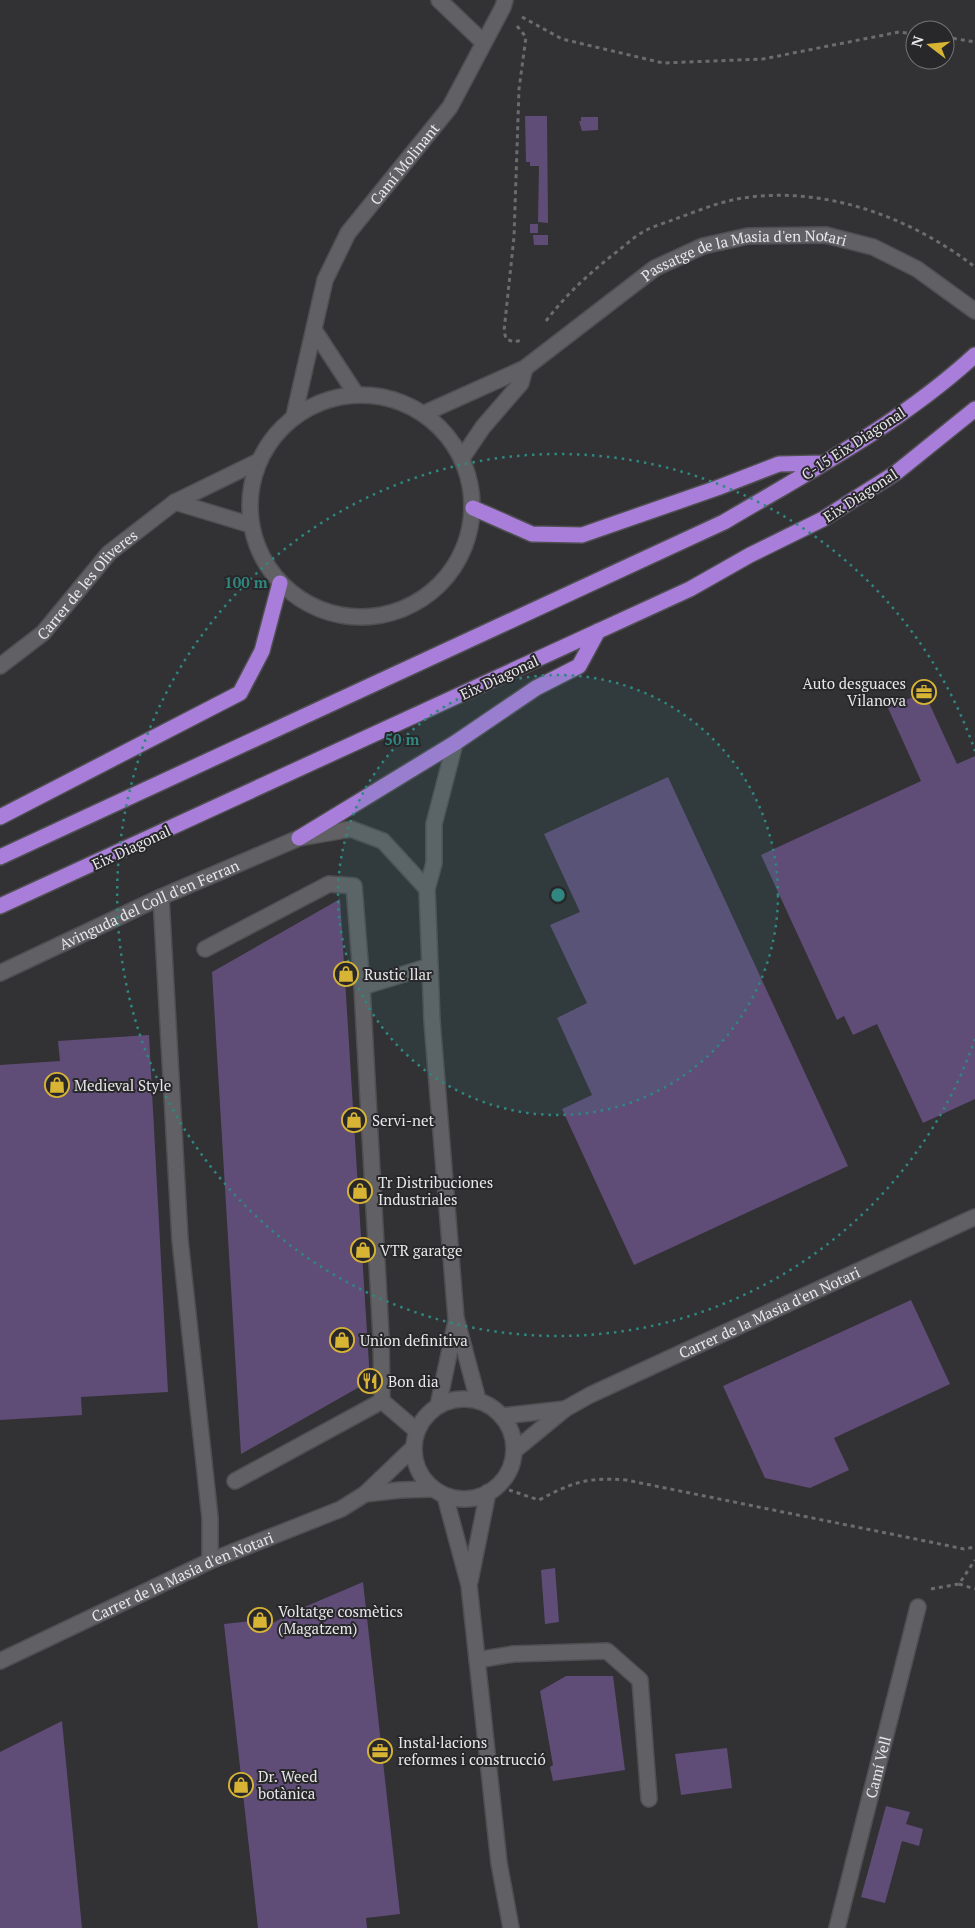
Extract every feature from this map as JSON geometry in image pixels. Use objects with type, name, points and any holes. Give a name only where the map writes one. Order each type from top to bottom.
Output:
[{"type":"highway","name":"C-15 Eix Diagonal","points":[[0,857],[724,522],[825,462],[899,414],[936,388],[975,355]]},
{"type":"highway","name":"Eix Diagonal","points":[[0,906],[690,589],[750,555],[823,519],[896,472],[975,409]]},
{"type":"highway","points":[[473,508],[532,534],[582,535],[717,488],[779,464],[825,462]]},
{"type":"highway","points":[[0,817],[240,693],[262,651],[280,583]]},
{"type":"highway","points":[[299,838],[455,743],[536,688],[580,666],[598,631]]},
{"type":"street","points":[[439,0],[483,42]]},
{"type":"street","name":"Camí Molinant","points":[[294,416],[324,280],[348,233],[450,107],[504,4]]},
{"type":"street","name":"Passatge de la Masia d'en Notari","points":[[425,413],[525,368],[655,268],[704,246],[748,236],[826,235],[873,247],[917,269],[975,311]]},
{"type":"street","points":[[314,330],[356,394]]},
{"type":"street","name":"Passatge de la Masia d'en Notari","points":[[462,458],[483,428],[522,383],[525,368]]},
{"type":"street","points":[[356,394],[392,398],[425,413],[447,433],[462,458],[472,491],[473,508],[468,541],[453,570],[430,594],[401,610],[369,618],[336,615],[306,603],[280,583],[261,556],[251,524],[250,492],[259,461],[280,429],[294,416],[324,400],[356,394]]},
{"type":"street","name":"Carrer de les Oliveres","points":[[0,666],[43,633],[109,554],[175,502],[259,461]]},
{"type":"street","points":[[175,502],[251,524]]},
{"type":"street","points":[[455,743],[434,824],[434,864],[427,889],[432,1021],[456,1318],[478,1400]]},
{"type":"street","name":"Avinguda del Coll d'en Ferran","points":[[0,973],[161,897],[299,838],[351,829],[383,841],[427,889]]},
{"type":"street","points":[[206,949],[329,884],[354,886],[362,987],[381,1336],[382,1401],[416,1432]]},
{"type":"street","points":[[161,897],[180,1240],[210,1518],[210,1561]]},
{"type":"street","points":[[362,987],[430,966]]},
{"type":"street","name":"Carrer de la Masia d'en Notari","points":[[514,1451],[565,1409],[603,1389],[975,1217]]},
{"type":"street","points":[[438,1406],[456,1318]]},
{"type":"street","points":[[456,1398],[478,1400],[502,1416],[511,1433],[514,1451],[510,1470],[494,1489],[481,1497],[463,1500],[438,1493],[422,1478],[416,1464],[413,1448],[416,1432],[425,1417],[438,1406],[456,1398]]},
{"type":"street","points":[[235,1481],[382,1401]]},
{"type":"street","name":"Carrer de la Masia d'en Notari","points":[[502,1416],[565,1409]]},
{"type":"street","name":"Carrer de la Masia d'en Notari","points":[[0,1662],[210,1561],[341,1509],[365,1494],[413,1448]]},
{"type":"street","points":[[469,1585],[494,1489]]},
{"type":"street","name":"Carrer de la Masia d'en Notari","points":[[365,1494],[400,1490],[438,1493]]},
{"type":"street","points":[[438,1493],[469,1585],[499,1863],[511,1928]]},
{"type":"street","name":"Camí Vell","points":[[837,1928],[918,1607]]},
{"type":"street","points":[[477,1660],[513,1654],[607,1651],[640,1680],[649,1799]]},
{"type":"path","points":[[504,4],[562,39],[663,63],[763,58],[899,32],[905,33]]},
{"type":"path","points":[[504,4],[526,37],[519,89],[514,237],[504,331],[506,339],[514,342],[527,338]]},
{"type":"path","points":[[955,39],[975,42]]},
{"type":"path","points":[[546,322],[552,314]]},
{"type":"path","points":[[494,1489],[539,1500],[568,1485],[597,1478],[626,1480],[945,1545],[964,1548],[975,1547]]},
{"type":"path","points":[[959,1584],[975,1560]]},
{"type":"path","points":[[918,1607],[923,1590],[959,1584],[975,1589]]},
{"type":"building","points":[[525,116],[547,116],[548,223],[538,222],[539,166],[530,166],[530,162],[526,162]]},
{"type":"building","points":[[581,117],[598,117],[598,130],[582,131],[579,121],[581,121]]},
{"type":"building","points":[[530,224],[538,224],[538,233],[530,233]]},
{"type":"building","points":[[533,235],[548,235],[548,245],[534,245]]},
{"type":"building","points":[[924,692],[957,764],[975,756],[975,1099],[923,1123],[877,1024],[853,1035],[844,1016],[837,1020],[761,855],[921,781],[888,708]]},
{"type":"building","points":[[668,777],[848,1166],[634,1265],[562,1109],[592,1095],[557,1018],[587,1003],[550,925],[580,912],[544,834]]},
{"type":"building","points":[[340,899],[370,1381],[241,1454],[212,972]]},
{"type":"building","points":[[149,1035],[168,1392],[81,1397],[82,1415],[0,1420],[0,1065],[60,1061],[58,1041]]},
{"type":"building","points":[[911,1300],[950,1384],[834,1438],[849,1470],[810,1488],[765,1478],[723,1386]]},
{"type":"building","points":[[555,1568],[559,1622],[545,1624],[541,1570]]},
{"type":"building","points":[[363,1582],[400,1914],[366,1918],[367,1928],[258,1928],[224,1624],[260,1620],[271,1624],[295,1611]]},
{"type":"building","points":[[566,1676],[613,1676],[625,1770],[553,1781],[550,1767],[553,1765],[540,1691]]},
{"type":"building","points":[[62,1721],[82,1928],[0,1928],[0,1752]]},
{"type":"building","points":[[727,1748],[732,1788],[681,1795],[675,1754]]},
{"type":"building","points":[[886,1806],[910,1812],[906,1824],[923,1829],[919,1846],[902,1841],[885,1903],[861,1897]]},
{"type":"place","name":"Auto desguaces Vilanova","points":[[924,692]]},
{"type":"place","name":"Rustic llar","points":[[346,974]]},
{"type":"place","name":"Medieval Style","points":[[57,1085]]},
{"type":"place","name":"Servi-net","points":[[354,1120]]},
{"type":"place","name":"Tr Distribuciones Industriales","points":[[360,1191]]},
{"type":"place","name":"VTR garatge","points":[[363,1250]]},
{"type":"place","name":"Union definitiva","points":[[342,1340]]},
{"type":"place","name":"Bon dia","points":[[370,1381]]},
{"type":"place","name":"Voltatge cosmètics (Magatzem)","points":[[260,1620]]},
{"type":"place","name":"Instal·lacions reformes i construcció","points":[[380,1751]]},
{"type":"place","name":"Dr. Weed botànica","points":[[241,1785]]}]
